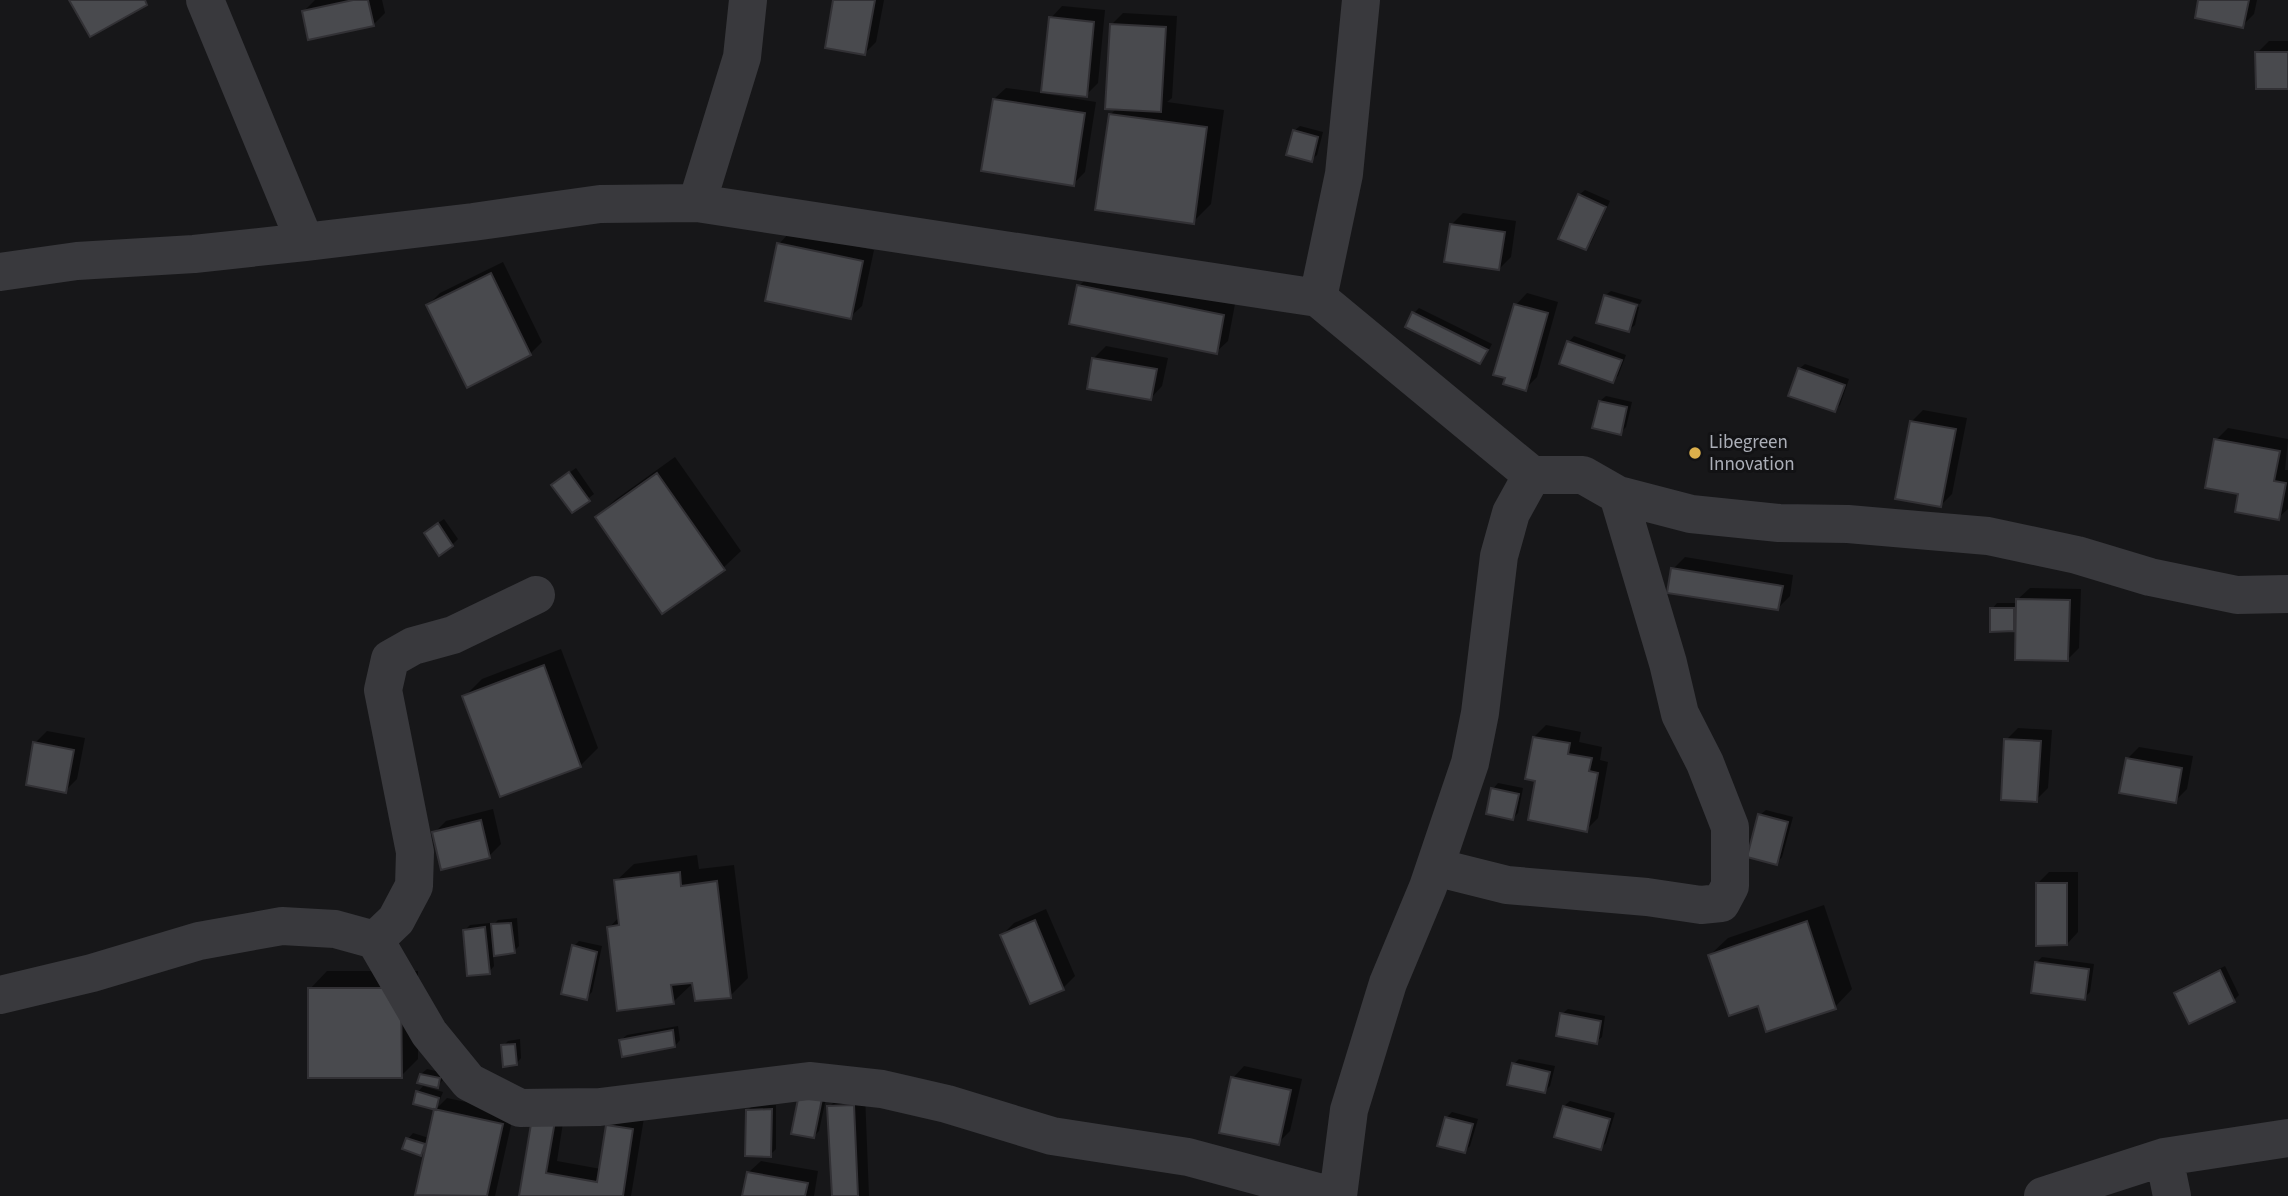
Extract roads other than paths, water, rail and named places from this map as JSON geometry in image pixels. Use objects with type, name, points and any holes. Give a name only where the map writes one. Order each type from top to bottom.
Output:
[{"type":"street","points":[[205,0],[305,242]]},
{"type":"street","points":[[697,203],[742,57],[748,0]]},
{"type":"street","points":[[1318,298],[1344,174],[1361,0]]},
{"type":"street","points":[[0,272],[77,261],[194,254],[305,242],[600,204],[697,203],[1318,298],[1532,475],[1583,475],[1618,495],[1691,514],[1779,523],[1848,524],[1988,537],[2077,555],[2150,576],[2236,594],[2288,594]]},
{"type":"street","points":[[0,995],[92,974],[199,941],[282,926],[335,929],[374,940],[429,1033],[468,1082],[520,1108],[600,1107],[809,1081],[882,1089],[947,1104],[1052,1136],[1188,1157],[1335,1196],[1349,1110],[1388,983],[1435,867],[1470,763],[1480,713],[1499,556],[1511,513],[1532,475]]},
{"type":"street","points":[[1435,867],[1507,885],[1647,897],[1701,905],[1721,903],[1730,886],[1730,827],[1705,763],[1680,714],[1618,495]]},
{"type":"street","points":[[374,940],[396,920],[414,886],[415,852],[383,690],[390,659],[413,646],[453,635],[536,595]]},
{"type":"street","points":[[2043,1196],[2164,1157],[2288,1138]]},
{"type":"street","points":[[2164,1157],[2172,1196]]},
{"type":"place","name":"Libegreen Innovation","points":[[1695,453]]}]
